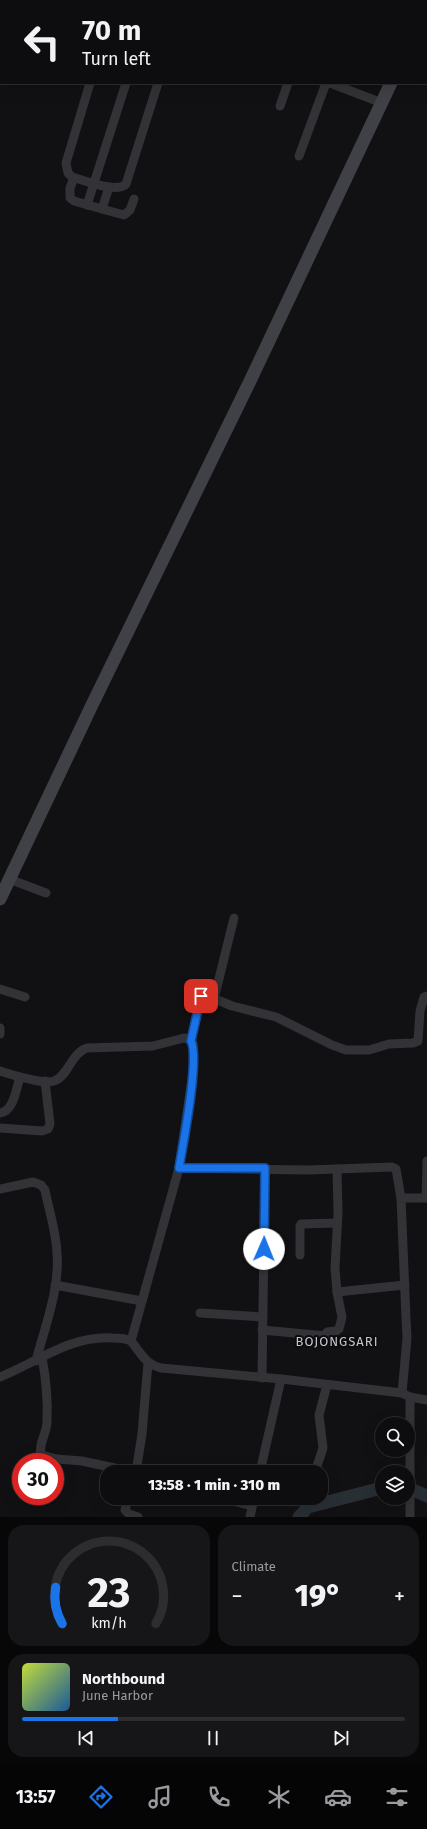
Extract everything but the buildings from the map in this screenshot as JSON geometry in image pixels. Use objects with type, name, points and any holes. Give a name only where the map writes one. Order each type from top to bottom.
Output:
[{"type":"street","points":[[90,84],[66,162],[68,173],[74,178],[109,188],[119,189],[126,184],[158,84]]},
{"type":"street","points":[[87,205],[126,84]]},
{"type":"street","points":[[280,106],[288,84]]},
{"type":"street","points":[[299,156],[326,84]]},
{"type":"street","points":[[333,84],[382,103]]},
{"type":"street","points":[[0,900],[9,878],[254,372],[391,84]]},
{"type":"street","points":[[74,178],[70,188],[70,198],[74,201],[124,215],[130,210],[134,199]]},
{"type":"street","points":[[102,209],[109,188]]},
{"type":"street","points":[[9,878],[46,893]]},
{"type":"street","points":[[214,999],[234,918]]},
{"type":"street","points":[[0,988],[25,997]]},
{"type":"street","points":[[131,1341],[179,1168],[193,1072],[193,1046],[191,1041],[201,996],[206,994],[232,1006],[276,1018],[338,1048],[369,1050],[389,1044],[416,1042],[418,1038],[422,1002],[424,997],[427,996]]},
{"type":"street","points":[[0,1028],[0,1034]]},
{"type":"street","points":[[0,1071],[20,1077],[44,1081],[57,1080],[77,1053],[87,1048],[153,1046],[184,1038],[191,1041]]},
{"type":"street","points":[[0,1113],[8,1109],[11,1105],[20,1077]]},
{"type":"street","points":[[0,1128],[42,1131],[48,1129],[50,1124],[44,1081]]},
{"type":"street","points":[[401,1198],[426,1198],[427,1161]]},
{"type":"street","points":[[179,1168],[337,1169],[394,1167],[397,1170],[401,1198],[405,1285],[407,1338],[406,1395],[410,1474],[410,1513]]},
{"type":"street","points":[[262,1378],[265,1168]]},
{"type":"street","points":[[262,1330],[326,1334],[336,1331],[341,1324],[342,1317],[337,1292],[335,1256],[337,1223],[337,1169]]},
{"type":"street","points":[[0,1189],[33,1182],[39,1183],[43,1187],[55,1229],[57,1254],[55,1285],[39,1359],[46,1378],[47,1423],[40,1448],[41,1455],[57,1459],[82,1461],[101,1465]]},
{"type":"street","points":[[300,1256],[301,1224],[337,1223]]},
{"type":"street","points":[[55,1285],[142,1301]]},
{"type":"street","points":[[337,1292],[405,1285]]},
{"type":"street","points":[[200,1313],[263,1317]]},
{"type":"street","points":[[0,1377],[61,1348],[91,1338],[120,1338],[131,1341],[140,1355],[148,1363],[160,1368],[281,1379],[406,1395],[427,1400]]},
{"type":"street","points":[[135,1465],[142,1434],[148,1363]]},
{"type":"street","points":[[262,1465],[281,1379]]},
{"type":"street","points":[[317,1465],[323,1448],[319,1415],[327,1385]]},
{"type":"street","points":[[127,1505],[126,1510],[129,1514],[138,1517]]},
{"type":"street","points":[[250,1517],[252,1505]]},
{"type":"waterway","points":[[299,1517],[308,1507],[375,1490]]},
{"type":"waterway","points":[[415,1491],[427,1496]]},
{"type":"district","name":"BOJONGSARI","points":[[337,1341]]},
{"type":"route","points":[[201,996],[191,1041],[193,1046],[193,1072],[190,1103],[179,1168],[265,1168],[264,1249]]}]
